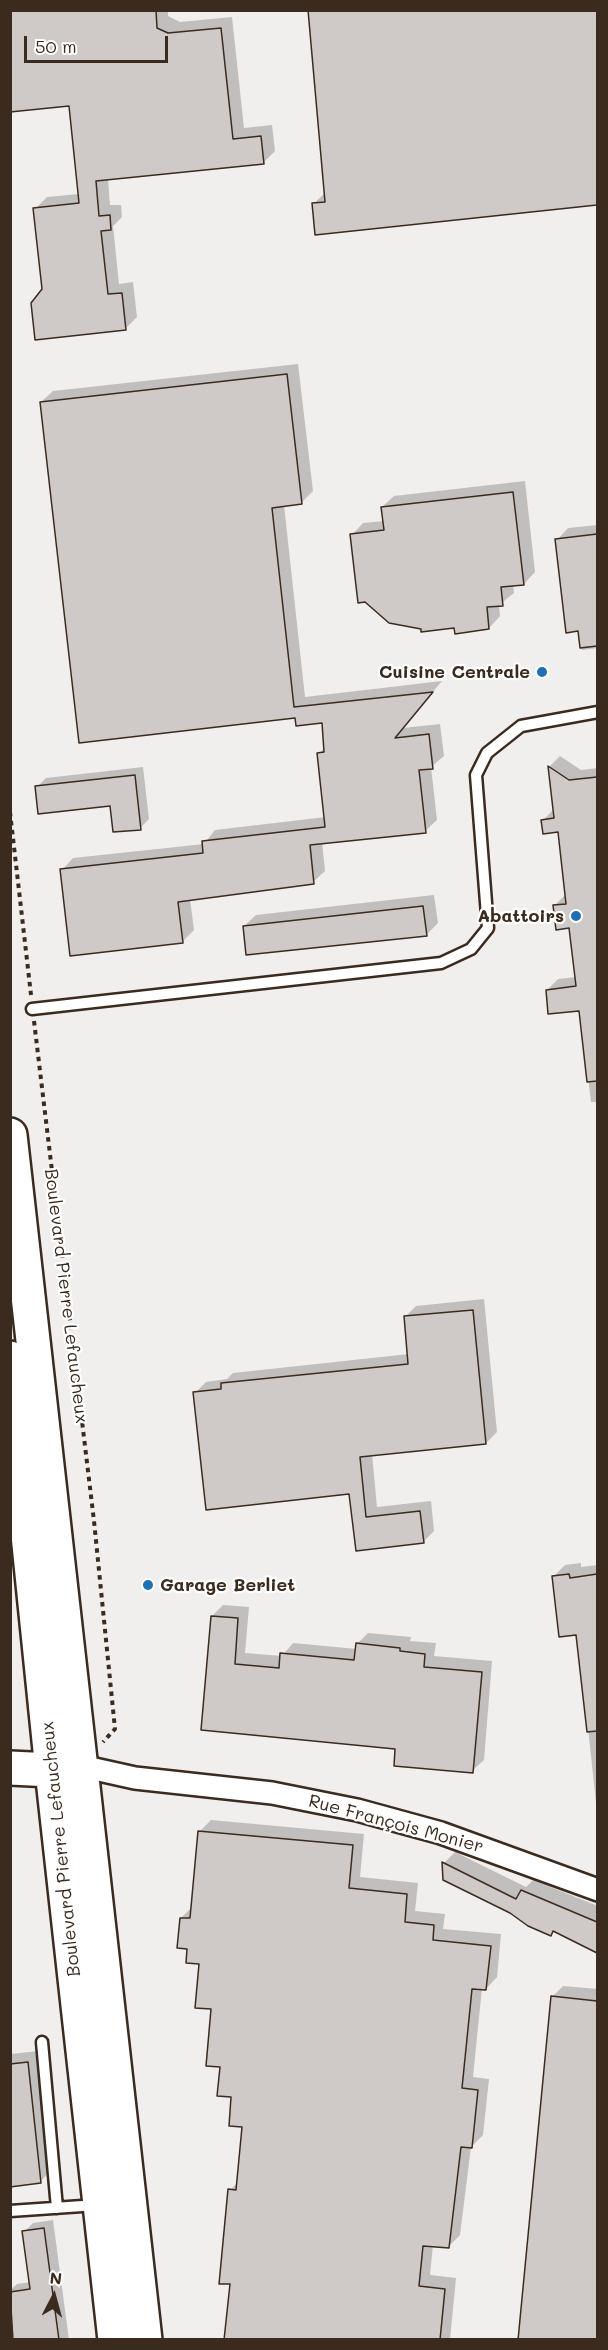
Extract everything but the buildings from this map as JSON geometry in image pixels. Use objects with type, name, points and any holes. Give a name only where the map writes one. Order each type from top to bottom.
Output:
[{"type":"main road","name":"Boulevard Pierre Lefaucheux","points":[[10,1135],[67,1768],[100,2204],[115,2340]]},
{"type":"main road","name":"Boulevard Pierre Lefaucheux","points":[[10,1358],[146,2340]]},
{"type":"main road","points":[[10,1523],[21,1449]]},
{"type":"main road","points":[[10,1768],[67,1768]]},
{"type":"street","name":"Rue François Monier","points":[[67,1768],[273,1793],[357,1810],[441,1833],[521,1860],[597,1890]]},
{"type":"lane","points":[[33,1009],[441,963],[471,949],[488,928],[476,775],[487,753],[521,726],[597,712]]},
{"type":"lane","points":[[42,2042],[57,2208]]},
{"type":"lane","points":[[10,2211],[100,2204]]},
{"type":"path","name":"Boulevard Pierre Lefaucheux","points":[[10,812],[94,1521],[115,1729],[67,1768]]},
{"type":"shaded area","points":[[11,11],[597,11],[597,2339],[11,2339]]},
{"type":"place","name":"Cuisine Centrale","points":[[542,672]]},
{"type":"place","name":"Abattoirs","points":[[576,916]]},
{"type":"place","name":"Garage Berliet","points":[[148,1585]]}]
